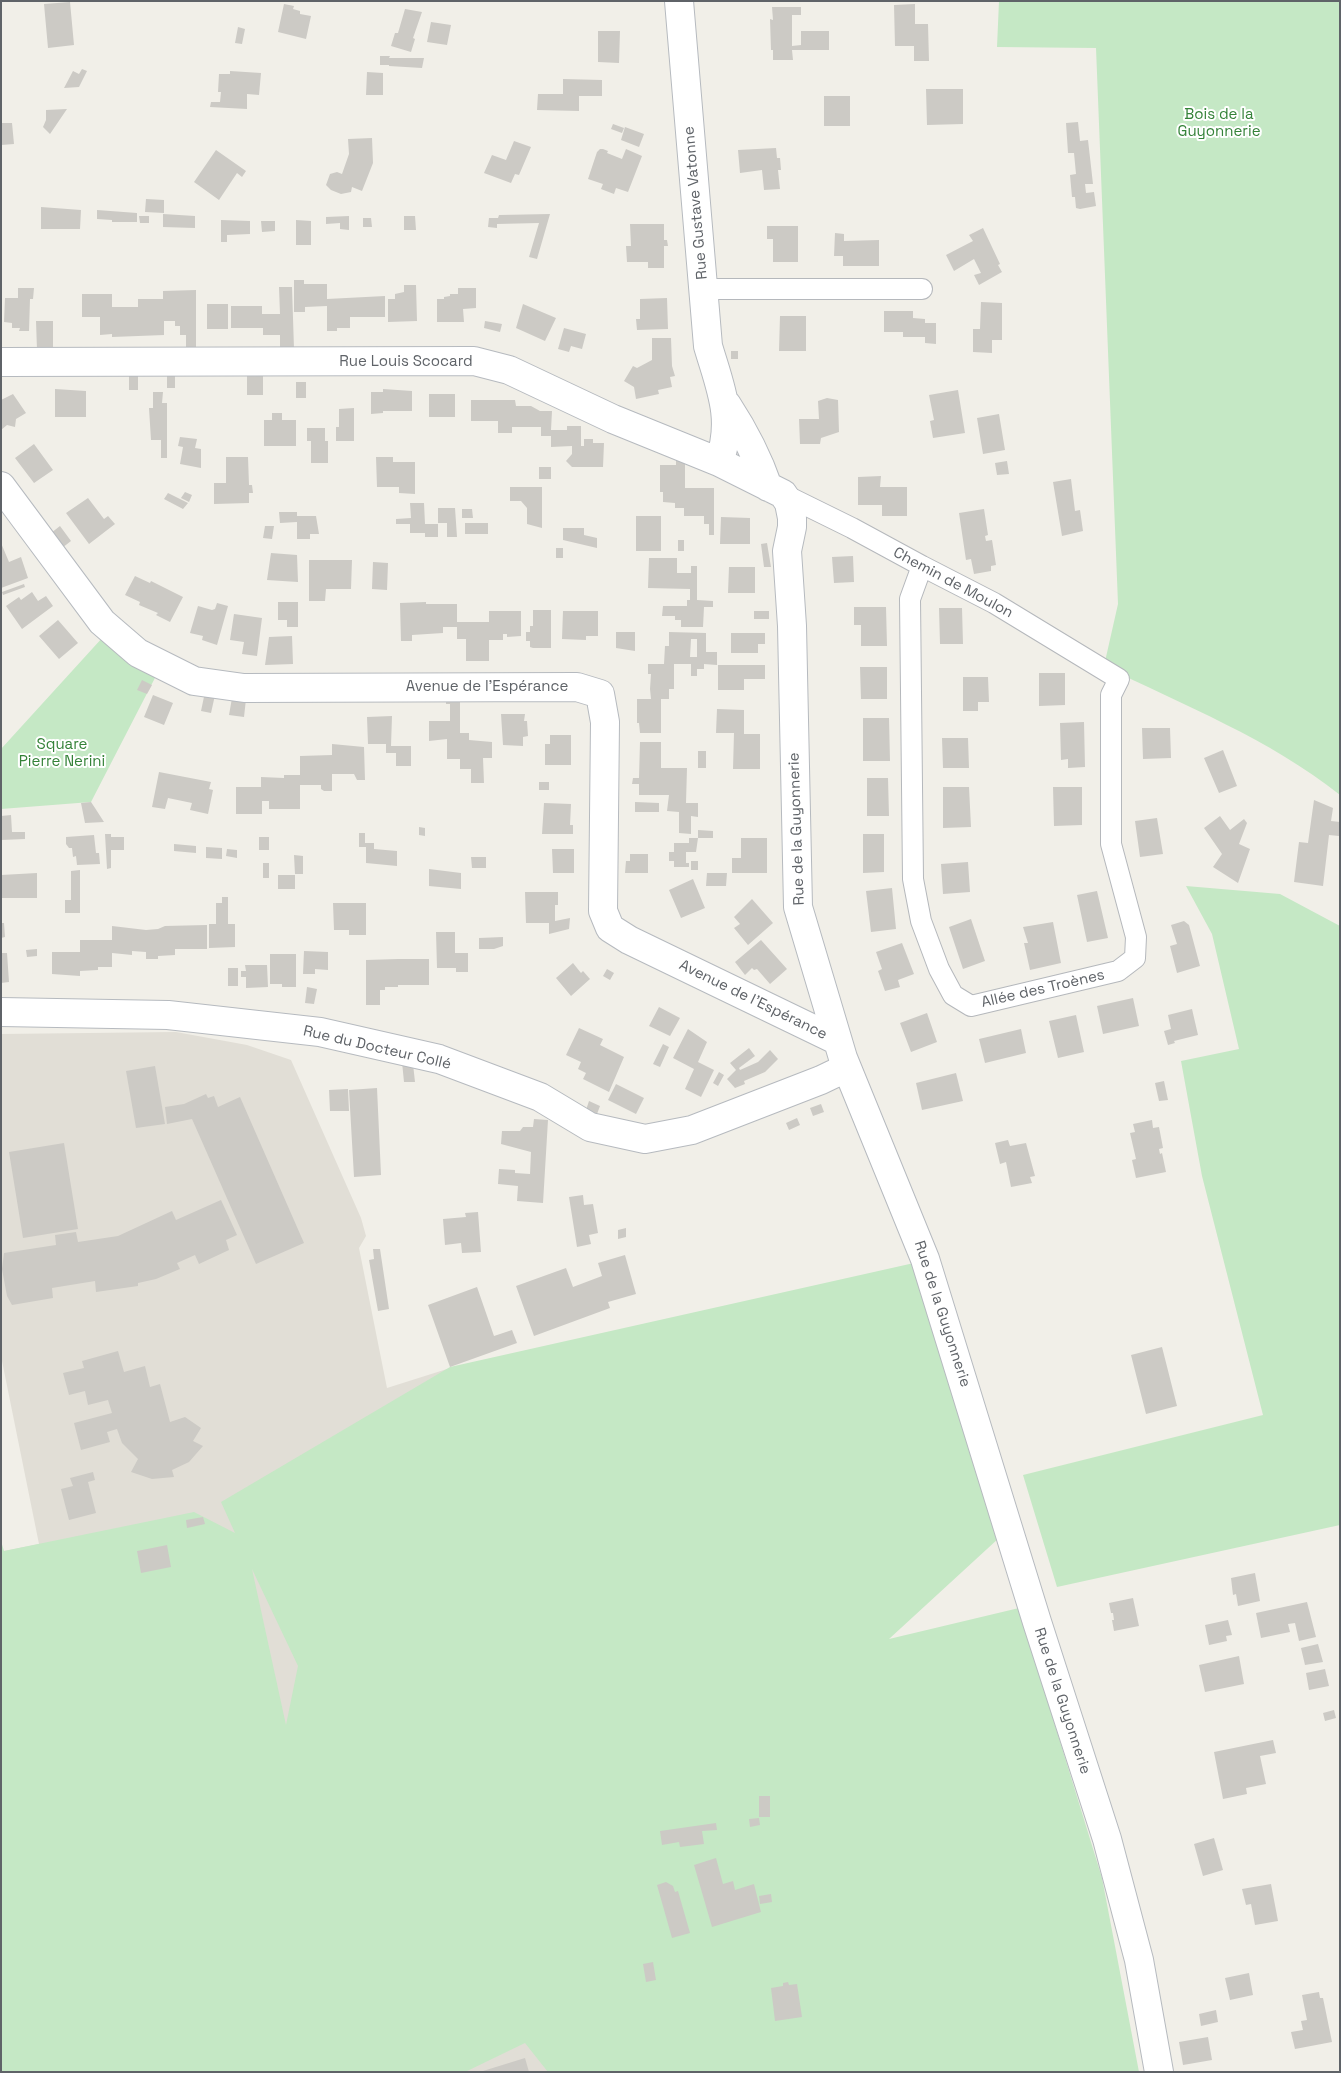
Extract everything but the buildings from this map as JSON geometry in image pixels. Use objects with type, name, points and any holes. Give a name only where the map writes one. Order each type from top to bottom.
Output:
[{"type":"street","name":"Rue Gustave Vatonne","points":[[680,1],[708,346],[725,402],[727,424],[726,443],[719,462]]},
{"type":"street","points":[[703,289],[922,289]]},
{"type":"street","name":"Rue Louis Scocard","points":[[1,362],[474,361],[509,370],[613,419],[719,462],[769,487]]},
{"type":"street","name":"Rue Gustave Vatonne","points":[[725,402],[740,424],[769,487]]},
{"type":"street","name":"Avenue de l'Espérance","points":[[1,486],[102,622],[138,653],[194,681],[244,688],[576,687],[600,694],[606,722],[603,911],[610,928],[629,940],[836,1040]]},
{"type":"street","name":"Chemin de Moulon","points":[[769,487],[994,603],[1119,679]]},
{"type":"street","name":"Rue de la Guyonnerie","points":[[769,487],[766,494],[773,509],[780,535],[790,539],[798,908],[836,1040],[846,1068],[925,1259],[1037,1622],[1107,1839],[1138,1960],[1159,2072]]},
{"type":"street","points":[[790,539],[816,510]]},
{"type":"street","name":"Allée des Troènes","points":[[922,566],[910,599],[913,879],[921,921],[939,969],[953,995],[971,1006],[1118,971],[1135,958],[1136,937],[1111,844],[1111,695],[1119,679]]},
{"type":"street","name":"Rue du Docteur Collé","points":[[1,1012],[168,1015],[320,1032],[440,1060],[540,1097],[590,1127],[645,1139],[692,1130],[821,1080],[846,1068]]},
{"type":"shaded area","points":[[176,1032],[247,1045],[291,1060],[361,1218],[366,1236],[359,1248],[387,1388],[447,1369],[638,2072],[1,2072],[1,1585],[4,1551],[39,1544],[1,1356],[1,1034]]},
{"type":"green space","name":"Bois de la Guyonnerie","points":[[999,1],[1340,1],[1340,795],[1313,775],[1255,740],[1104,666],[1118,604],[1096,48],[997,47]]},
{"type":"green space","name":"Square Pierre Nerini","points":[[103,637],[157,674],[91,802],[1,809],[1,749]]},
{"type":"green space","points":[[1186,886],[1280,894],[1340,926],[1340,1525],[1057,1587],[1023,1475],[1263,1415],[1202,1176],[1181,1061],[1239,1049],[1212,934]]},
{"type":"green space","points":[[914,1263],[999,1538],[889,1639],[1019,1608],[1102,1878],[1139,2072],[548,2072],[525,2043],[465,2072],[1,2072],[1,1541],[4,1551],[194,1512],[235,1533],[221,1502],[450,1367]],"holes":[[[252,1569],[298,1666],[286,1725]]]}]
